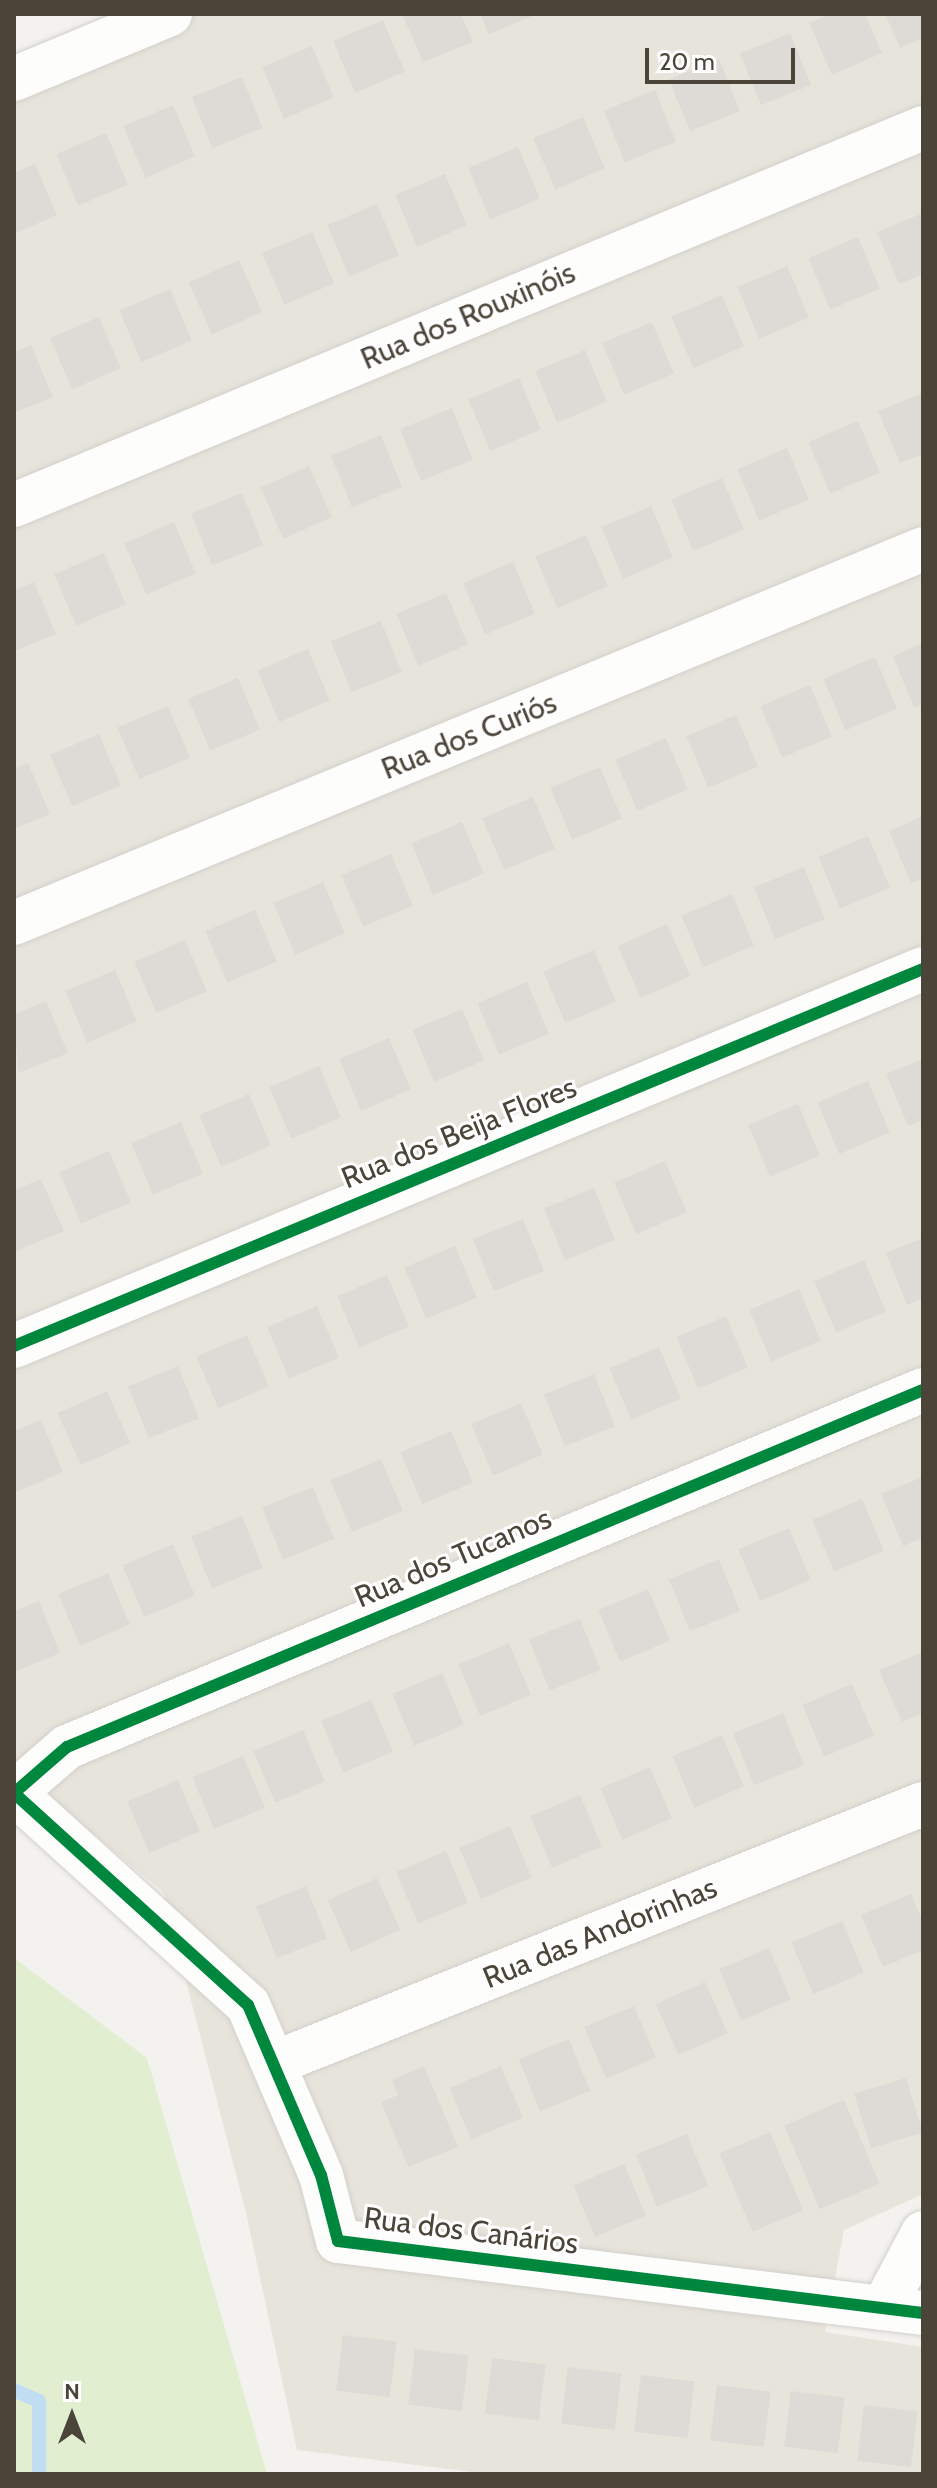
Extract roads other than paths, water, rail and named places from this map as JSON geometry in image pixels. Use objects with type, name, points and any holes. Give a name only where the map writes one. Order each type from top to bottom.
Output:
[{"type":"street","points":[[14,79],[115,25],[170,14]]},
{"type":"street","name":"Rua dos Rouxinóis","points":[[14,505],[923,128]]},
{"type":"street","name":"Rua dos Curiós","points":[[14,923],[923,549]]},
{"type":"street","name":"Rua dos Beija Flores","points":[[14,1346],[923,969]]},
{"type":"street","name":"Rua dos Tucanos","points":[[14,1793],[67,1747],[923,1390]]},
{"type":"street","name":"Rua dos Canários","points":[[14,1793],[234,1990],[277,2062],[321,2175],[338,2241],[903,2311]]},
{"type":"street","name":"Rua das Andorinhas","points":[[277,2062],[923,1804]]},
{"type":"street","points":[[903,2311],[923,2233]]},
{"type":"waterway","points":[[14,2390],[39,2401],[39,2474]]}]
